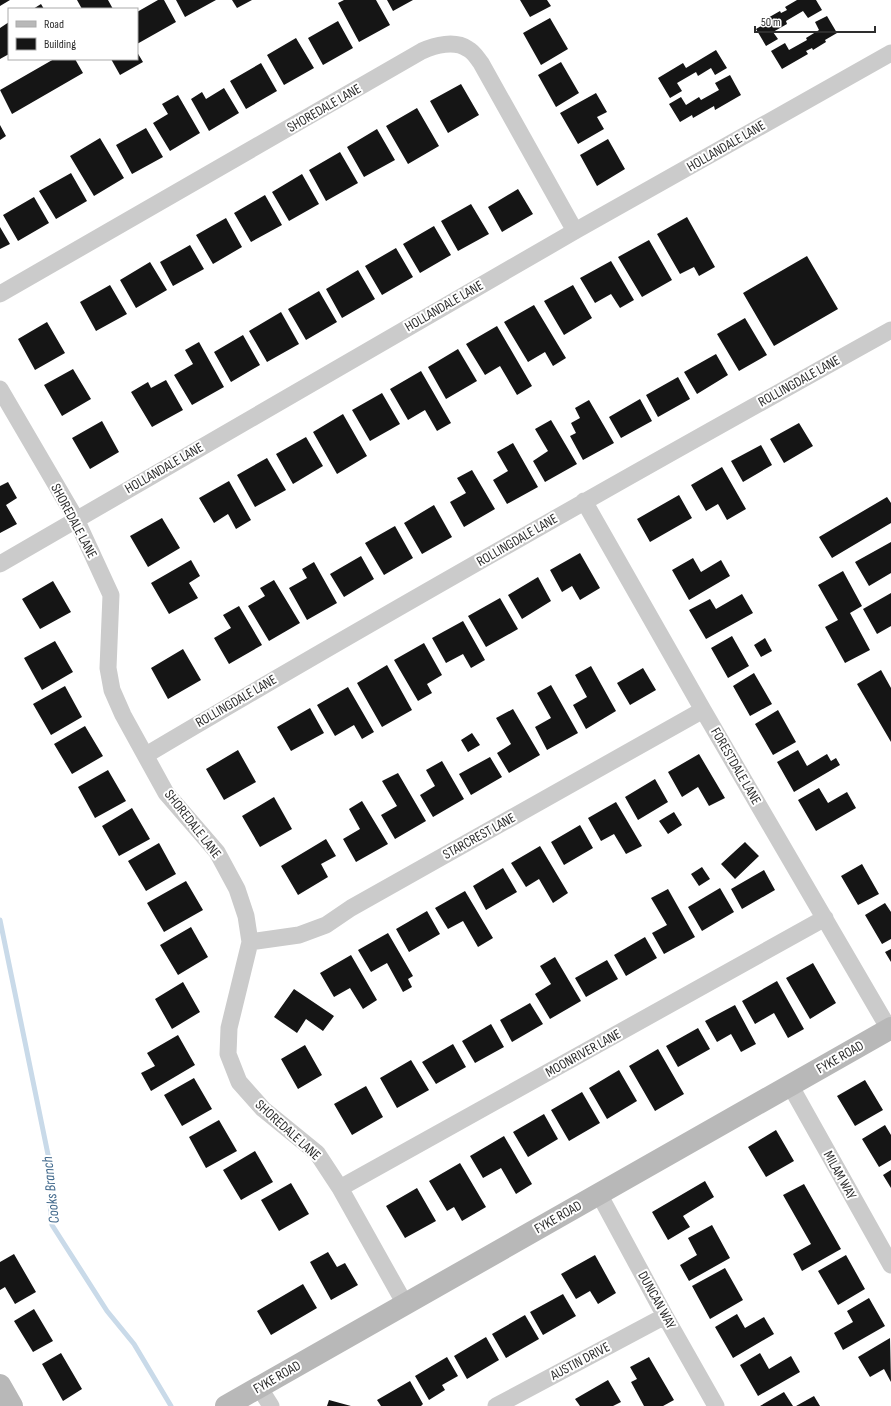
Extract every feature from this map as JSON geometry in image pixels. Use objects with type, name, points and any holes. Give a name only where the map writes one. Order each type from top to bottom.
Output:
[{"type":"street","name":"SHOREDALE LANE","points":[[0,294],[422,51],[442,44],[468,48],[481,63],[575,231]]},
{"type":"street","name":"HOLLANDALE LANE","points":[[0,564],[575,231],[891,53]]},
{"type":"street","name":"ROLLINGDALE LANE","points":[[146,755],[320,652],[584,501],[891,330]]},
{"type":"street","name":"SHOREDALE LANE","points":[[0,389],[76,519],[111,594],[108,668],[112,690],[123,716],[166,793],[217,852],[237,889],[246,916],[250,942],[229,1028],[228,1054],[239,1082],[263,1109],[317,1152],[340,1188],[405,1304]]},
{"type":"street","name":"FORESTDALE LANE","points":[[584,501],[703,710],[890,1028]]},
{"type":"street","name":"STARCREST LANE","points":[[250,942],[299,935],[326,925],[351,908],[703,710]]},
{"type":"street","name":"MOONRIVER LANE","points":[[340,1188],[825,918]]},
{"type":"street","name":"FYKE ROAD","points":[[226,1406],[890,1028]]},
{"type":"street","name":"MILAM WAY","points":[[790,1085],[891,1265]]},
{"type":"street","name":"DUNCAN WAY","points":[[599,1194],[664,1316],[716,1406]]},
{"type":"street","name":"AUSTIN DRIVE","points":[[496,1406],[664,1316]]},
{"type":"street","points":[[0,1385],[12,1406]]},
{"type":"street","points":[[260,1387],[271,1406]]},
{"type":"building","points":[[0,0],[10,0],[0,6]]},
{"type":"building","points":[[77,0],[108,0],[112,8],[81,8]]},
{"type":"building","points":[[158,0],[164,0],[176,22],[138,43],[138,11]]},
{"type":"building","points":[[176,0],[216,0],[185,17]]},
{"type":"building","points":[[232,0],[252,0],[237,8]]},
{"type":"building","points":[[344,0],[376,0],[390,25],[359,42],[338,3]]},
{"type":"building","points":[[387,0],[413,0],[393,11]]},
{"type":"building","points":[[520,0],[547,0],[551,6],[530,17]]},
{"type":"building","points":[[797,0],[816,0],[822,10],[808,18],[803,11],[786,21],[787,24],[773,32],[778,39],[766,46],[756,29],[768,22],[766,19],[780,11],[781,13],[787,10],[785,7]]},
{"type":"building","points":[[41,4],[43,8],[35,8]]},
{"type":"building","points":[[827,16],[837,33],[825,40],[826,42],[813,50],[812,48],[806,51],[808,54],[782,69],[771,51],[785,43],[789,50],[807,40],[806,38],[819,30],[815,22]]},
{"type":"building","points":[[550,18],[568,49],[541,65],[523,33]]},
{"type":"building","points":[[338,21],[353,48],[323,65],[308,38]]},
{"type":"building","points":[[8,23],[8,55],[0,59],[0,28]]},
{"type":"building","points":[[296,38],[314,68],[284,85],[267,55]]},
{"type":"building","points":[[716,50],[727,68],[715,75],[711,68],[698,76],[696,72],[677,83],[682,91],[670,98],[658,78],[683,63],[686,68]]},
{"type":"building","points":[[138,54],[143,62],[120,75],[112,60],[138,60]]},
{"type":"building","points":[[52,60],[76,60],[83,73],[12,114],[0,90]]},
{"type":"building","points":[[561,62],[579,93],[556,107],[538,75]]},
{"type":"building","points":[[261,63],[277,91],[246,109],[230,81]]},
{"type":"building","points":[[730,75],[741,95],[715,110],[714,106],[693,118],[692,115],[680,122],[669,104],[681,97],[686,105],[699,97],[701,100],[719,90],[715,83]]},
{"type":"building","points":[[461,84],[479,115],[448,133],[430,101]]},
{"type":"building","points":[[224,88],[239,113],[209,131],[191,99],[202,92],[206,99]]},
{"type":"building","points":[[596,93],[607,112],[597,117],[604,129],[578,144],[560,113]]},
{"type":"building","points":[[178,95],[200,133],[170,151],[153,123],[168,114],[162,104]]},
{"type":"building","points":[[417,108],[439,146],[408,164],[386,126]]},
{"type":"building","points":[[0,125],[6,136],[0,140]]},
{"type":"building","points":[[146,128],[163,157],[132,174],[116,145]]},
{"type":"building","points":[[377,129],[395,160],[364,177],[347,147]]},
{"type":"building","points":[[100,138],[124,178],[94,196],[70,156]]},
{"type":"building","points":[[608,139],[625,169],[597,186],[580,155]]},
{"type":"building","points":[[340,152],[358,183],[326,201],[309,170]]},
{"type":"building","points":[[71,173],[87,201],[56,219],[39,191]]},
{"type":"building","points":[[302,174],[319,204],[289,221],[272,192]]},
{"type":"building","points":[[518,189],[533,214],[502,232],[488,207]]},
{"type":"building","points":[[265,195],[282,225],[251,242],[234,213]]},
{"type":"building","points":[[34,197],[49,223],[18,241],[3,215]]},
{"type":"building","points":[[471,204],[489,234],[458,251],[441,221]]},
{"type":"building","points":[[687,217],[715,267],[699,276],[694,267],[680,274],[657,234]]},
{"type":"building","points":[[226,218],[242,247],[213,264],[196,235]]},
{"type":"building","points":[[434,226],[451,255],[420,273],[403,244]]},
{"type":"building","points":[[0,227],[10,244],[0,249]]},
{"type":"building","points":[[649,240],[672,280],[642,297],[618,257]]},
{"type":"building","points":[[190,245],[204,269],[173,286],[160,262]]},
{"type":"building","points":[[396,248],[413,277],[382,295],[365,266]]},
{"type":"building","points":[[807,256],[838,309],[774,346],[743,293]]},
{"type":"building","points":[[611,261],[634,300],[620,308],[611,294],[595,303],[580,278]]},
{"type":"building","points":[[150,262],[167,290],[136,308],[120,280]]},
{"type":"building","points":[[358,270],[375,299],[342,318],[326,289]]},
{"type":"building","points":[[110,285],[127,314],[96,331],[80,302]]},
{"type":"building","points":[[573,285],[592,318],[564,335],[544,301]]},
{"type":"building","points":[[319,291],[337,322],[306,340],[288,309]]},
{"type":"building","points":[[534,305],[566,358],[553,366],[545,352],[528,362],[504,322]]},
{"type":"building","points":[[281,312],[299,344],[267,362],[249,331]]},
{"type":"building","points":[[745,318],[767,355],[739,371],[717,334]]},
{"type":"building","points":[[47,322],[65,353],[35,370],[18,339]]},
{"type":"building","points":[[497,326],[532,386],[517,395],[500,366],[485,375],[466,344]]},
{"type":"building","points":[[243,335],[260,365],[231,382],[214,352]]},
{"type":"building","points":[[199,342],[224,387],[192,405],[174,375],[193,364],[185,350]]},
{"type":"building","points":[[458,349],[477,381],[446,399],[428,367]]},
{"type":"building","points":[[716,354],[728,375],[697,394],[684,372]]},
{"type":"building","points":[[73,369],[91,399],[62,416],[44,385]]},
{"type":"building","points":[[421,371],[451,423],[437,431],[425,410],[408,420],[390,389]]},
{"type":"building","points":[[678,377],[690,399],[658,417],[646,395]]},
{"type":"building","points":[[166,380],[183,410],[152,427],[131,392],[148,382],[151,388]]},
{"type":"building","points":[[382,393],[400,424],[370,441],[352,410]]},
{"type":"building","points":[[640,399],[652,421],[621,438],[609,417]]},
{"type":"building","points":[[589,400],[614,443],[583,460],[570,436],[576,433],[571,423],[580,418],[575,408]]},
{"type":"building","points":[[343,414],[367,456],[337,474],[313,432]]},
{"type":"building","points":[[551,420],[577,464],[545,482],[533,461],[548,451],[535,429]]},
{"type":"building","points":[[102,421],[119,452],[90,469],[72,438]]},
{"type":"building","points":[[799,423],[813,446],[784,463],[770,439]]},
{"type":"building","points":[[306,437],[323,466],[293,484],[276,454]]},
{"type":"building","points":[[513,443],[538,487],[507,504],[493,480],[508,471],[497,452]]},
{"type":"building","points":[[761,445],[772,465],[743,482],[731,461]]},
{"type":"building","points":[[267,458],[286,490],[255,507],[237,475]]},
{"type":"building","points":[[722,467],[746,509],[727,520],[718,504],[706,511],[691,485]]},
{"type":"building","points":[[472,470],[495,509],[464,527],[450,502],[466,493],[457,478]]},
{"type":"building","points":[[229,481],[251,520],[236,529],[228,514],[214,523],[199,498]]},
{"type":"building","points":[[8,482],[17,498],[6,505],[17,524],[0,533],[0,486]]},
{"type":"building","points":[[679,495],[692,518],[650,542],[637,519]]},
{"type":"building","points":[[887,497],[891,503],[891,523],[832,558],[819,537]]},
{"type":"building","points":[[434,505],[452,537],[422,554],[404,523]]},
{"type":"building","points":[[162,518],[180,548],[148,567],[130,536]]},
{"type":"building","points":[[395,526],[413,558],[384,575],[365,543]]},
{"type":"building","points":[[891,542],[891,573],[869,586],[855,562]]},
{"type":"building","points":[[580,553],[600,588],[580,600],[572,586],[562,592],[550,570]]},
{"type":"building","points":[[361,556],[374,579],[344,597],[330,574]]},
{"type":"building","points":[[693,558],[701,572],[721,560],[730,576],[689,600],[672,570]]},
{"type":"building","points":[[191,560],[200,576],[189,583],[198,598],[169,614],[151,583]]},
{"type":"building","points":[[314,562],[337,603],[307,620],[289,588],[307,578],[302,569]]},
{"type":"building","points":[[843,571],[862,606],[850,613],[870,650],[845,663],[825,627],[838,620],[818,585]]},
{"type":"building","points":[[538,577],[551,601],[522,619],[508,595]]},
{"type":"building","points":[[274,580],[300,623],[269,641],[248,606],[265,596],[260,588]]},
{"type":"building","points":[[53,581],[71,612],[40,629],[22,599]]},
{"type":"building","points":[[891,593],[891,626],[877,634],[863,609]]},
{"type":"building","points":[[742,594],[753,613],[706,639],[689,610],[710,599],[716,609]]},
{"type":"building","points":[[500,598],[518,629],[486,647],[468,616]]},
{"type":"building","points":[[239,606],[262,645],[229,664],[214,638],[231,628],[223,615]]},
{"type":"building","points":[[463,621],[485,660],[471,668],[463,654],[446,663],[432,638]]},
{"type":"building","points":[[732,636],[749,666],[728,678],[711,648]]},
{"type":"building","points":[[765,638],[772,651],[761,657],[754,645]]},
{"type":"building","points":[[55,641],[73,672],[42,690],[24,658]]},
{"type":"building","points":[[424,643],[442,675],[427,684],[432,693],[418,701],[394,660]]},
{"type":"building","points":[[183,649],[201,680],[168,699],[151,668]]},
{"type":"building","points":[[387,665],[412,710],[382,727],[357,683]]},
{"type":"building","points":[[591,666],[616,711],[586,729],[573,705],[587,697],[575,675]]},
{"type":"building","points":[[643,668],[656,690],[630,705],[617,683]]},
{"type":"building","points":[[881,670],[891,688],[891,742],[857,684]]},
{"type":"building","points":[[754,673],[772,704],[750,716],[733,686]]},
{"type":"building","points":[[551,685],[578,733],[547,750],[535,727],[551,718],[537,693]]},
{"type":"building","points":[[65,686],[82,717],[51,735],[33,704]]},
{"type":"building","points":[[348,687],[374,732],[362,739],[354,725],[335,736],[317,705]]},
{"type":"building","points":[[310,708],[324,733],[291,751],[277,727]]},
{"type":"building","points":[[513,709],[540,755],[509,773],[497,753],[511,744],[496,718]]},
{"type":"building","points":[[778,710],[796,742],[773,755],[755,724]]},
{"type":"building","points":[[85,726],[103,756],[72,774],[54,744]]},
{"type":"building","points":[[472,733],[480,745],[468,752],[461,740]]},
{"type":"building","points":[[238,750],[256,782],[224,800],[206,769]]},
{"type":"building","points":[[798,750],[807,766],[827,754],[831,761],[836,758],[840,765],[794,792],[777,762]]},
{"type":"building","points":[[699,754],[725,798],[709,806],[698,787],[682,797],[668,772]]},
{"type":"building","points":[[490,757],[502,777],[471,795],[459,774]]},
{"type":"building","points":[[442,761],[464,799],[433,817],[420,795],[435,786],[426,770]]},
{"type":"building","points":[[108,770],[126,801],[95,818],[78,787]]},
{"type":"building","points":[[398,773],[426,821],[395,839],[381,815],[397,806],[382,781]]},
{"type":"building","points":[[655,779],[668,802],[638,820],[625,797]]},
{"type":"building","points":[[819,788],[828,803],[847,792],[856,808],[816,831],[798,800]]},
{"type":"building","points":[[274,797],[292,829],[260,847],[242,816]]},
{"type":"building","points":[[362,801],[388,844],[356,862],[343,839],[360,829],[349,809]]},
{"type":"building","points":[[616,802],[642,846],[626,854],[614,834],[601,841],[588,818]]},
{"type":"building","points":[[132,808],[150,839],[119,856],[102,826]]},
{"type":"building","points":[[674,812],[682,825],[668,834],[659,821]]},
{"type":"building","points":[[580,825],[593,848],[564,865],[551,842]]},
{"type":"building","points":[[326,839],[336,856],[321,864],[328,877],[298,895],[281,866]]},
{"type":"building","points":[[745,842],[759,856],[735,879],[721,864]]},
{"type":"building","points":[[159,843],[176,874],[146,891],[128,861]]},
{"type":"building","points":[[540,846],[568,893],[553,903],[539,879],[526,887],[511,863]]},
{"type":"building","points":[[862,864],[879,894],[858,905],[841,876]]},
{"type":"building","points":[[702,867],[710,879],[699,886],[691,874]]},
{"type":"building","points":[[503,868],[517,892],[486,910],[473,886]]},
{"type":"building","points":[[764,870],[775,890],[742,909],[731,889]]},
{"type":"building","points":[[186,881],[203,910],[164,932],[147,903]]},
{"type":"building","points":[[720,888],[734,912],[702,931],[688,907]]},
{"type":"building","points":[[668,889],[695,937],[664,954],[652,933],[667,925],[651,898]]},
{"type":"building","points":[[465,891],[493,938],[478,947],[463,921],[448,929],[435,908]]},
{"type":"building","points":[[885,903],[891,912],[891,939],[882,944],[865,915]]},
{"type":"building","points":[[427,911],[440,934],[409,952],[396,929]]},
{"type":"building","points":[[191,927],[208,957],[178,975],[160,945]]},
{"type":"building","points":[[388,933],[413,976],[408,979],[412,987],[403,992],[387,963],[371,972],[358,950]]},
{"type":"building","points":[[645,937],[657,958],[626,976],[614,955]]},
{"type":"building","points":[[891,949],[891,962],[885,952]]},
{"type":"building","points":[[351,955],[377,1000],[363,1009],[350,988],[334,997],[320,973]]},
{"type":"building","points":[[555,957],[581,1001],[550,1019],[535,994],[551,984],[540,966]]},
{"type":"building","points":[[607,960],[618,979],[586,997],[575,978]]},
{"type":"building","points":[[813,963],[836,1003],[810,1019],[786,978]]},
{"type":"building","points":[[777,981],[804,1029],[788,1038],[774,1013],[755,1024],[742,1001]]},
{"type":"building","points":[[183,982],[200,1012],[172,1029],[155,999]]},
{"type":"building","points":[[294,989],[334,1016],[323,1031],[306,1019],[297,1033],[274,1017]]},
{"type":"building","points":[[530,1003],[543,1024],[512,1042],[500,1020]]},
{"type":"building","points":[[735,1005],[756,1044],[741,1052],[731,1034],[717,1042],[705,1021]]},
{"type":"building","points":[[491,1024],[504,1047],[475,1063],[462,1041]]},
{"type":"building","points":[[698,1028],[710,1049],[678,1067],[666,1046]]},
{"type":"building","points":[[178,1035],[195,1065],[151,1091],[141,1073],[155,1066],[147,1053]]},
{"type":"building","points":[[453,1044],[466,1067],[436,1084],[422,1062]]},
{"type":"building","points":[[305,1045],[322,1075],[298,1089],[281,1059]]},
{"type":"building","points":[[658,1049],[684,1094],[655,1111],[629,1066]]},
{"type":"building","points":[[411,1060],[429,1090],[397,1108],[380,1078]]},
{"type":"building","points":[[619,1070],[637,1101],[607,1119],[589,1088]]},
{"type":"building","points":[[194,1078],[212,1109],[182,1126],[164,1095]]},
{"type":"building","points":[[865,1080],[883,1110],[855,1126],[837,1096]]},
{"type":"building","points":[[366,1086],[383,1117],[352,1135],[334,1104]]},
{"type":"building","points":[[582,1092],[600,1123],[569,1141],[551,1110]]},
{"type":"building","points":[[544,1114],[558,1139],[528,1157],[513,1132]]},
{"type":"building","points":[[219,1120],[237,1151],[206,1168],[189,1137]]},
{"type":"building","points":[[885,1125],[891,1135],[891,1160],[879,1167],[862,1139]]},
{"type":"building","points":[[776,1130],[794,1161],[766,1177],[748,1147]]},
{"type":"building","points":[[504,1136],[532,1184],[516,1194],[501,1168],[483,1178],[470,1156]]},
{"type":"building","points":[[255,1151],[273,1182],[241,1200],[223,1170]]},
{"type":"building","points":[[460,1163],[486,1207],[462,1221],[454,1207],[447,1211],[429,1181]]},
{"type":"building","points":[[891,1170],[891,1188],[883,1175]]},
{"type":"building","points":[[705,1181],[714,1197],[683,1216],[690,1227],[668,1240],[652,1212]]},
{"type":"building","points":[[291,1183],[309,1214],[279,1231],[261,1200]]},
{"type":"building","points":[[804,1184],[841,1249],[802,1271],[793,1254],[811,1244],[783,1195]]},
{"type":"building","points":[[417,1188],[436,1221],[405,1238],[386,1206]]},
{"type":"building","points":[[712,1225],[730,1258],[689,1281],[680,1265],[697,1255],[688,1238]]},
{"type":"building","points":[[328,1252],[337,1267],[345,1263],[358,1285],[331,1300],[310,1262]]},
{"type":"building","points":[[14,1254],[36,1292],[15,1304],[5,1287],[0,1290],[0,1262]]},
{"type":"building","points":[[595,1255],[616,1293],[598,1304],[590,1291],[576,1299],[561,1274]]},
{"type":"building","points":[[846,1255],[865,1289],[838,1305],[818,1271]]},
{"type":"building","points":[[725,1268],[743,1300],[710,1319],[692,1286]]},
{"type":"building","points":[[303,1284],[317,1308],[271,1335],[257,1311]]},
{"type":"building","points":[[563,1294],[576,1316],[543,1335],[530,1312]]},
{"type":"building","points":[[869,1298],[885,1326],[843,1350],[834,1333],[853,1322],[847,1311]]},
{"type":"building","points":[[34,1309],[53,1341],[33,1352],[14,1321]]},
{"type":"building","points":[[737,1314],[745,1328],[764,1317],[774,1334],[733,1358],[715,1327]]},
{"type":"building","points":[[525,1315],[539,1339],[506,1358],[492,1334]]},
{"type":"building","points":[[486,1337],[499,1360],[467,1379],[454,1356]]},
{"type":"building","points":[[890,1338],[891,1382],[884,1369],[870,1377],[858,1357]]},
{"type":"building","points":[[61,1353],[82,1389],[63,1401],[42,1364]]},
{"type":"building","points":[[760,1353],[769,1369],[791,1356],[800,1372],[758,1396],[740,1365]]},
{"type":"building","points":[[447,1357],[458,1376],[442,1385],[445,1390],[429,1400],[415,1376]]},
{"type":"building","points":[[649,1357],[674,1400],[663,1406],[644,1406],[631,1382],[637,1379],[630,1367]]},
{"type":"building","points":[[608,1380],[621,1402],[613,1406],[580,1406],[575,1399]]},
{"type":"building","points":[[410,1381],[423,1404],[421,1406],[381,1406],[377,1400]]},
{"type":"building","points":[[784,1392],[793,1406],[760,1406]]},
{"type":"building","points":[[814,1396],[820,1406],[796,1406]]},
{"type":"building","points":[[329,1400],[351,1406],[327,1406]]},
{"type":"waterway","name":"Cooks Branch","points":[[0,920],[53,1179],[50,1202],[52,1225],[107,1311],[134,1344],[171,1406]]}]
